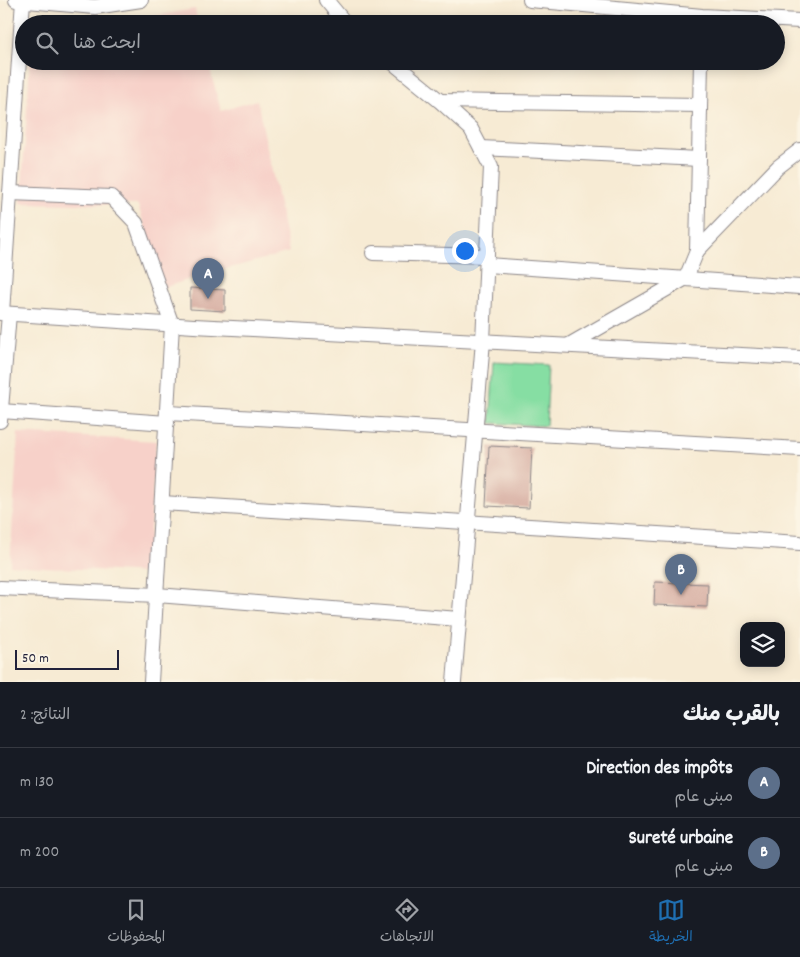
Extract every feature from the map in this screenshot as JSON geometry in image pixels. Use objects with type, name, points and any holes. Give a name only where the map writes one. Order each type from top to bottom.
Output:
[{"type":"street","points":[[20,15],[21,0],[95,7],[141,0]]},
{"type":"street","points":[[326,0],[338,15]]},
{"type":"street","points":[[530,0],[658,15]]},
{"type":"street","points":[[785,21],[800,21]]},
{"type":"street","points":[[17,70],[3,313],[0,412],[475,431],[800,449]]},
{"type":"street","points":[[402,70],[471,129],[491,167],[483,341],[454,682]]},
{"type":"street","points":[[568,346],[686,278],[697,251],[701,70]]},
{"type":"street","points":[[440,101],[700,105]]},
{"type":"street","points":[[481,148],[699,159]]},
{"type":"street","points":[[697,251],[778,167],[800,150]]},
{"type":"street","points":[[10,193],[111,198],[136,223],[172,325],[151,682]]},
{"type":"street","points":[[373,253],[800,288]]},
{"type":"street","points":[[3,313],[172,325],[800,358]]},
{"type":"street","points":[[162,503],[800,543]]},
{"type":"street","points":[[0,588],[156,595],[459,619]]},
{"type":"shaded area","points":[[195,9],[196,15],[159,15]]},
{"type":"shaded area","points":[[29,70],[210,70],[221,111],[257,100],[289,252],[163,288],[138,205],[21,203]]},
{"type":"shaded area","points":[[18,433],[156,441],[147,573],[10,565]]},
{"type":"green space","points":[[494,362],[549,365],[546,426],[490,423]]},
{"type":"building","points":[[190,288],[225,290],[225,311],[190,309]]},
{"type":"building","points":[[489,446],[532,448],[529,508],[486,506]]},
{"type":"building","points":[[655,582],[708,584],[707,607],[654,605]]},
{"type":"place","name":"Direction des impôts","points":[[208,299]]},
{"type":"place","name":"Sureté urbaine","points":[[681,595]]}]
